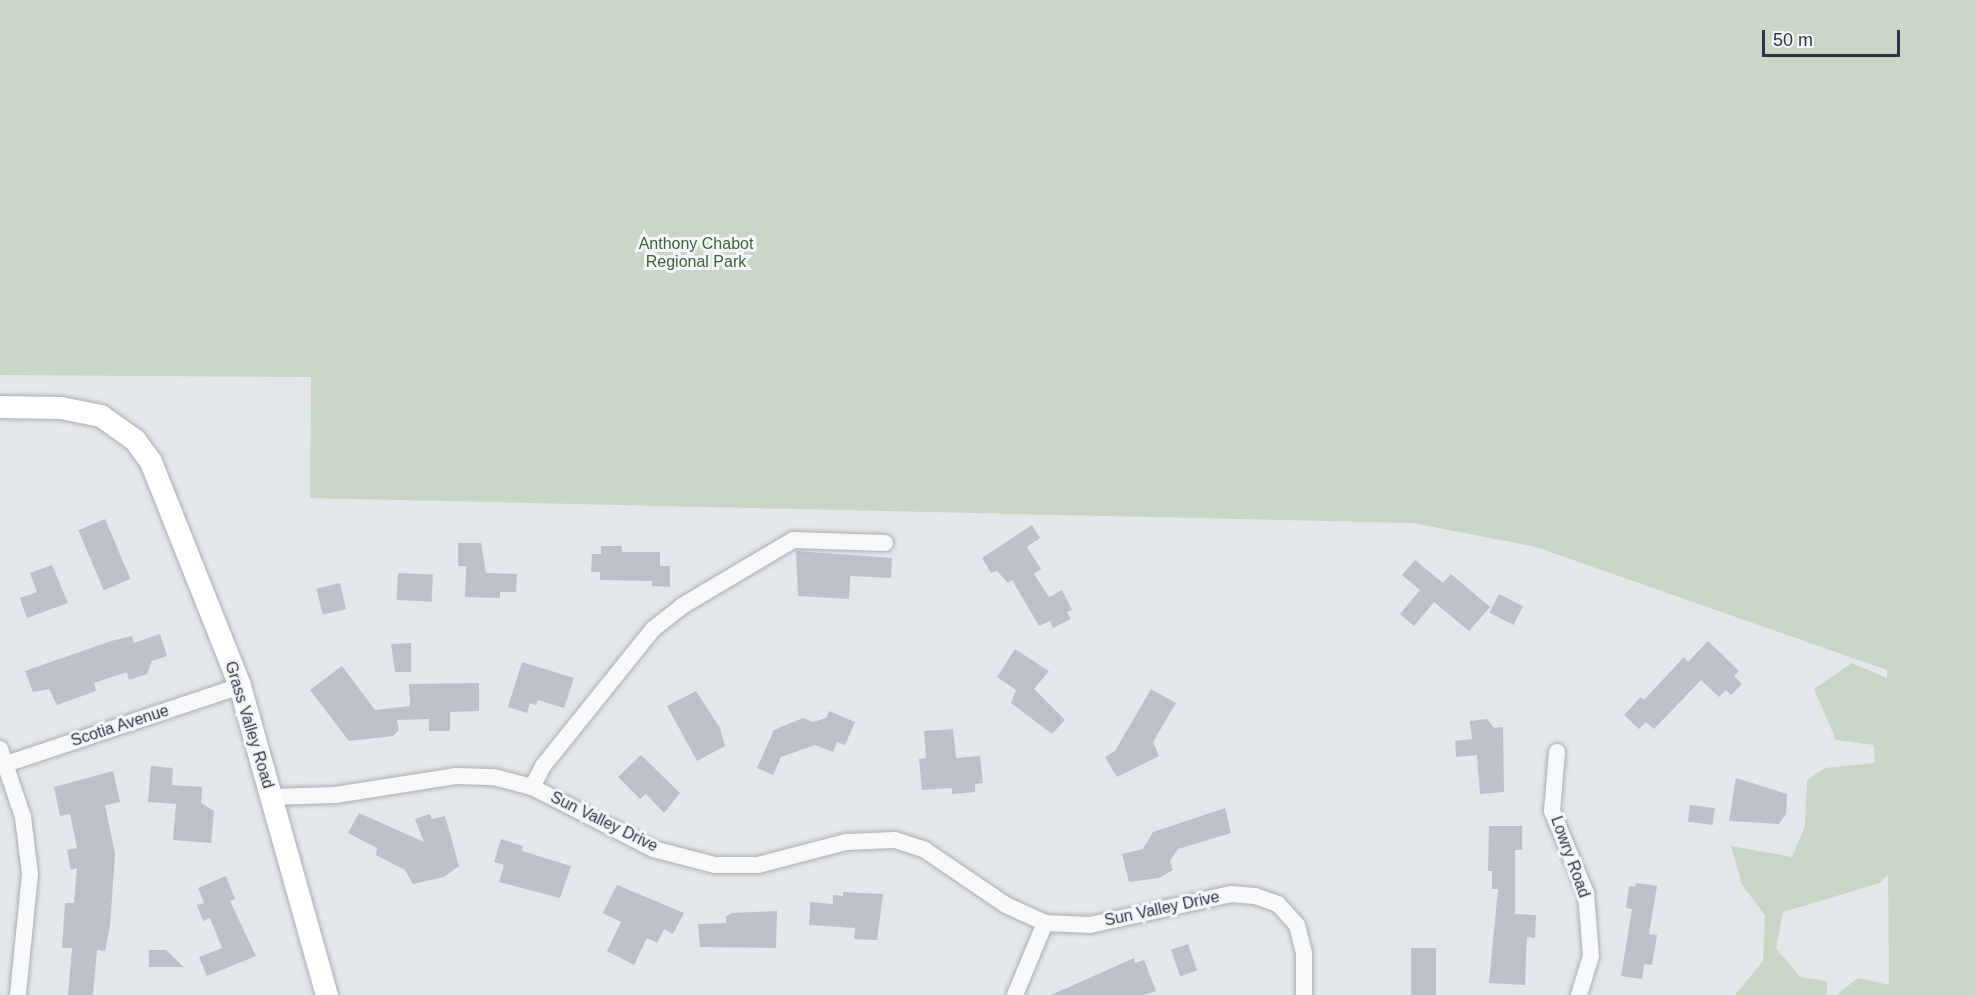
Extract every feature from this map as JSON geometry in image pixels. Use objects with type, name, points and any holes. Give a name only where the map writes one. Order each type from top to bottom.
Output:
[{"type":"main road","name":"Grass Valley Road","points":[[0,407],[61,408],[101,416],[128,434],[151,462],[240,686],[327,995]]},
{"type":"street","points":[[532,787],[543,766],[653,629],[682,606],[793,540],[885,543]]},
{"type":"street","name":"Scotia Avenue","points":[[2,760],[240,686]]},
{"type":"street","name":"Lowry Road","points":[[1557,752],[1552,811],[1586,893],[1591,956],[1579,995]]},
{"type":"street","points":[[2,760],[23,817],[30,874],[18,995]]},
{"type":"street","name":"Sun Valley Drive","points":[[270,797],[335,795],[456,776],[494,777],[532,787],[653,849],[715,865],[758,865],[846,842],[895,840],[925,850],[1006,905],[1045,923],[1090,925],[1231,894],[1256,896],[1278,904],[1297,925],[1304,954],[1304,995]]},
{"type":"street","points":[[1015,995],[1045,923]]},
{"type":"green space","name":"Anthony Chabot Regional Park","points":[[0,0],[1975,0],[1975,995],[1836,995],[1858,978],[1889,985],[1888,875],[1880,883],[1783,912],[1776,948],[1800,977],[1827,981],[1827,995],[1735,995],[1763,961],[1765,915],[1742,885],[1731,846],[1792,857],[1805,826],[1807,780],[1825,768],[1875,763],[1874,745],[1836,740],[1814,689],[1852,663],[1887,678],[1887,670],[1536,547],[1413,523],[310,498],[311,377],[0,375]]},
{"type":"building","points":[[105,519],[130,579],[104,590],[78,530]]},
{"type":"building","points":[[1032,525],[1040,538],[1027,547],[1041,569],[1034,574],[1049,597],[1062,590],[1072,610],[1067,612],[1071,619],[1053,628],[1050,621],[1039,626],[1012,580],[1008,583],[997,571],[991,573],[982,558]]},
{"type":"building","points":[[458,543],[481,543],[486,573],[517,574],[516,592],[500,592],[500,598],[465,597],[466,566],[458,566]]},
{"type":"building","points":[[601,546],[622,546],[622,552],[660,552],[660,566],[670,566],[670,587],[652,586],[652,581],[600,580],[600,572],[591,572],[592,554],[601,554]]},
{"type":"building","points":[[796,551],[892,558],[891,578],[850,576],[849,599],[798,596]]},
{"type":"building","points":[[1415,560],[1443,583],[1451,574],[1490,607],[1469,631],[1434,602],[1414,626],[1400,614],[1420,590],[1402,575]]},
{"type":"building","points":[[52,565],[68,603],[27,618],[20,598],[37,592],[30,573]]},
{"type":"building","points":[[398,573],[433,575],[432,602],[397,600]]},
{"type":"building","points":[[340,583],[346,609],[323,615],[317,588]]},
{"type":"building","points":[[1499,594],[1523,606],[1514,625],[1489,613]]},
{"type":"building","points":[[160,634],[167,656],[152,661],[147,674],[129,680],[127,672],[94,683],[96,691],[57,705],[49,689],[33,692],[25,671],[111,641],[132,636],[134,643]]},
{"type":"building","points":[[1708,641],[1739,671],[1734,676],[1742,684],[1731,695],[1726,690],[1719,697],[1701,680],[1654,729],[1646,722],[1639,729],[1624,715],[1641,697],[1644,700],[1684,657],[1688,662]]},
{"type":"building","points":[[411,643],[411,672],[395,672],[391,644]]},
{"type":"building","points":[[1015,649],[1049,671],[1034,689],[1065,720],[1052,734],[1011,703],[1016,690],[997,677]]},
{"type":"building","points":[[522,662],[574,678],[564,708],[538,700],[536,705],[530,703],[527,713],[508,707]]},
{"type":"building","points":[[342,666],[375,710],[410,706],[409,684],[479,683],[479,711],[450,712],[450,731],[429,731],[429,719],[397,720],[399,730],[393,736],[349,741],[310,690]]},
{"type":"building","points":[[1151,689],[1176,703],[1153,742],[1159,756],[1117,777],[1105,757],[1115,751]]},
{"type":"building","points":[[696,691],[720,728],[725,746],[697,761],[667,706]]},
{"type":"building","points":[[829,711],[855,722],[845,745],[837,742],[833,752],[815,745],[781,757],[773,775],[757,768],[774,730],[803,718],[813,722],[826,718]]},
{"type":"building","points":[[1487,719],[1494,728],[1503,727],[1504,792],[1480,794],[1477,755],[1456,757],[1455,741],[1472,739],[1470,721]]},
{"type":"building","points":[[953,729],[956,758],[980,756],[983,783],[975,784],[975,792],[952,794],[952,788],[922,790],[919,759],[926,758],[924,731]]},
{"type":"building","points":[[641,755],[680,793],[664,813],[646,794],[640,799],[618,777]]},
{"type":"building","points":[[151,766],[173,768],[172,785],[202,787],[201,803],[214,811],[211,843],[173,840],[176,804],[148,802]]},
{"type":"building","points":[[113,771],[120,802],[105,805],[115,854],[110,926],[105,951],[97,950],[93,995],[68,995],[72,948],[62,948],[65,903],[74,903],[77,868],[71,870],[67,850],[77,848],[70,814],[60,816],[54,787]]},
{"type":"building","points":[[1736,778],[1787,794],[1786,814],[1779,824],[1729,821]]},
{"type":"building","points":[[1690,805],[1715,808],[1713,825],[1688,822]]},
{"type":"building","points":[[1225,808],[1231,833],[1178,849],[1170,861],[1173,870],[1159,878],[1129,882],[1122,854],[1143,849],[1153,832]]},
{"type":"building","points":[[359,813],[424,842],[415,819],[430,814],[432,819],[445,816],[459,866],[444,877],[413,884],[405,870],[376,855],[377,848],[348,833]]},
{"type":"building","points":[[1489,826],[1522,826],[1522,850],[1515,850],[1515,914],[1536,915],[1535,938],[1527,937],[1525,985],[1489,983],[1498,889],[1492,889],[1492,871],[1488,871]]},
{"type":"building","points":[[501,839],[523,846],[522,851],[571,866],[560,898],[499,882],[504,865],[494,862]]},
{"type":"building","points":[[226,876],[235,899],[230,901],[256,956],[207,976],[199,957],[222,948],[210,918],[203,921],[197,905],[204,903],[198,888]]},
{"type":"building","points":[[1636,883],[1657,886],[1649,934],[1657,935],[1652,965],[1644,964],[1642,979],[1621,976],[1632,909],[1626,908],[1629,886],[1635,887]]},
{"type":"building","points":[[617,885],[684,913],[673,934],[664,929],[657,943],[647,938],[634,965],[607,951],[621,922],[603,913]]},
{"type":"building","points":[[843,892],[883,894],[877,940],[854,939],[855,928],[809,925],[810,902],[833,904],[833,895],[843,896]]},
{"type":"building","points":[[777,911],[776,948],[700,947],[698,924],[726,923],[726,916],[732,913]]},
{"type":"building","points":[[1188,944],[1197,970],[1180,976],[1171,950]]},
{"type":"building","points":[[1411,948],[1436,948],[1436,995],[1411,995]]},
{"type":"building","points":[[149,950],[166,950],[184,967],[149,967]]},
{"type":"building","points":[[1134,958],[1135,963],[1144,960],[1156,991],[1144,995],[1051,995]]}]
